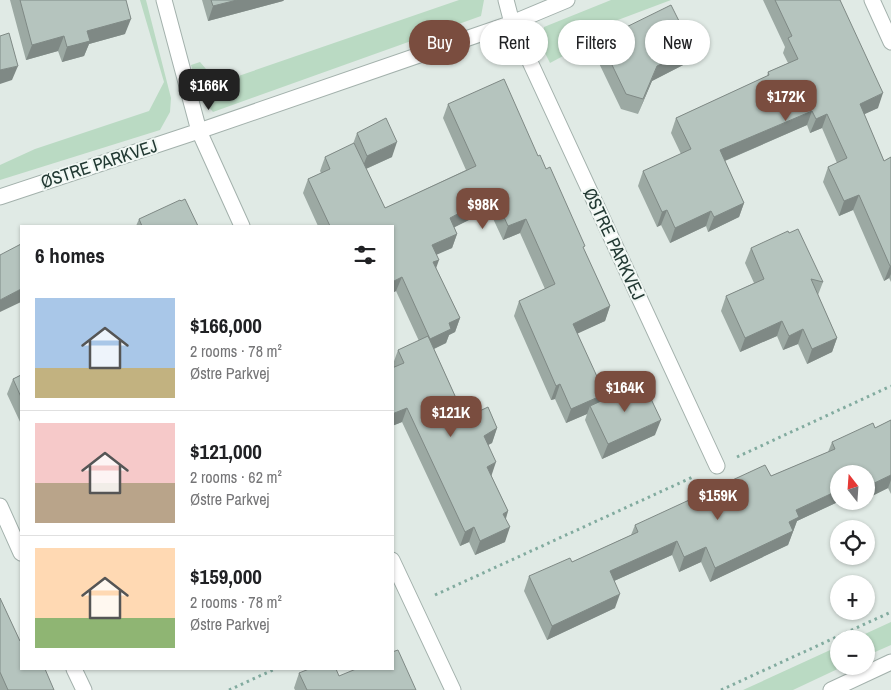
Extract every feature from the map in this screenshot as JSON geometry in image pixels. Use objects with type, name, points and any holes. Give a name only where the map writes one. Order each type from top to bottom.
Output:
[{"type":"street","points":[[164,0],[199,131],[242,225]]},
{"type":"street","name":"ØSTRE PARKVEJ","points":[[506,0],[511,20]]},
{"type":"street","name":"ØSTRE PARKVEJ","points":[[517,20],[567,0]]},
{"type":"street","points":[[872,0],[891,42]]},
{"type":"street","name":"ØSTRE PARKVEJ","points":[[0,197],[199,131],[480,33]]},
{"type":"street","name":"ØSTRE PARKVEJ","points":[[532,65],[717,466]]},
{"type":"street","points":[[0,506],[20,551]]},
{"type":"street","points":[[394,564],[454,690]]},
{"type":"street","points":[[831,690],[891,662]]},
{"type":"street","points":[[74,670],[84,690]]},
{"type":"path","points":[[413,605],[891,386]]},
{"type":"path","points":[[721,690],[891,612]]},
{"type":"path","points":[[229,690],[273,670]]},
{"type":"green space","points":[[140,0],[146,0],[171,98],[170,112],[160,130],[0,180],[0,165],[35,149],[149,111],[164,82]]},
{"type":"green space","points":[[459,0],[484,0],[481,16],[470,20],[409,20],[409,42],[213,112],[200,97],[191,65],[200,62],[218,83]]},
{"type":"green space","points":[[611,0],[671,0],[618,20],[561,20]]},
{"type":"green space","points":[[558,21],[558,59],[550,63],[548,59],[548,25]]},
{"type":"green space","points":[[891,622],[891,645],[875,652],[874,630]]},
{"type":"green space","points":[[830,650],[830,673],[793,690],[743,690]]},
{"type":"building","points":[[20,0],[126,0],[131,19],[87,31],[90,41],[67,47],[64,36],[32,45]]},
{"type":"building","points":[[211,0],[237,0],[213,6]]},
{"type":"building","points":[[775,0],[840,0],[883,93],[860,104],[884,161],[891,157],[891,266],[859,195],[844,201],[828,167],[847,158],[827,114],[816,119],[812,111],[720,150],[744,203],[714,217],[711,211],[675,228],[667,210],[662,212],[643,171],[691,149],[676,118],[769,75],[768,72],[798,59],[788,38],[792,36]]},
{"type":"building","points":[[671,5],[678,20],[645,20],[645,65],[659,65],[643,99],[626,94],[612,65],[635,65],[635,23]]},
{"type":"building","points":[[9,33],[18,66],[0,70],[0,36]]},
{"type":"building","points":[[504,79],[538,156],[540,155],[546,169],[550,167],[610,306],[573,324],[605,394],[571,409],[560,384],[556,386],[519,301],[555,284],[526,219],[508,226],[494,195],[450,218],[457,234],[432,245],[439,260],[433,262],[460,318],[449,323],[451,329],[430,339],[402,277],[394,281],[394,225],[330,225],[308,179],[330,169],[325,157],[354,143],[385,208],[476,166],[448,104]]},
{"type":"building","points":[[386,118],[397,142],[367,156],[357,133]]},
{"type":"building","points":[[185,199],[198,225],[142,225],[139,219]]},
{"type":"building","points":[[798,229],[823,282],[811,279],[837,338],[812,349],[803,329],[789,336],[782,321],[745,338],[726,296],[764,279],[751,248],[788,231],[789,233]]},
{"type":"building","points":[[20,245],[20,290],[0,300],[0,255]]},
{"type":"building","points":[[428,336],[465,418],[488,407],[497,428],[484,436],[496,462],[487,467],[508,511],[503,514],[510,527],[480,541],[474,527],[465,532],[407,408],[394,413],[394,367],[404,363],[398,350]]},
{"type":"building","points":[[20,376],[20,395],[13,379]]},
{"type":"building","points":[[643,382],[661,420],[608,444],[590,406]]},
{"type":"building","points":[[891,420],[891,475],[875,483],[875,465],[830,465],[830,494],[796,510],[799,517],[789,522],[793,531],[715,568],[706,547],[684,557],[677,541],[610,571],[620,594],[552,626],[529,576],[570,558],[572,562],[638,532],[635,525],[765,465],[771,476],[835,449],[832,442],[873,423],[875,428]]},
{"type":"building","points":[[0,598],[20,641],[20,670],[45,670],[54,690],[8,690],[0,672]]},
{"type":"building","points":[[398,650],[416,690],[307,690],[299,673],[306,670],[336,670],[339,676],[354,670],[394,670],[394,651]]}]
